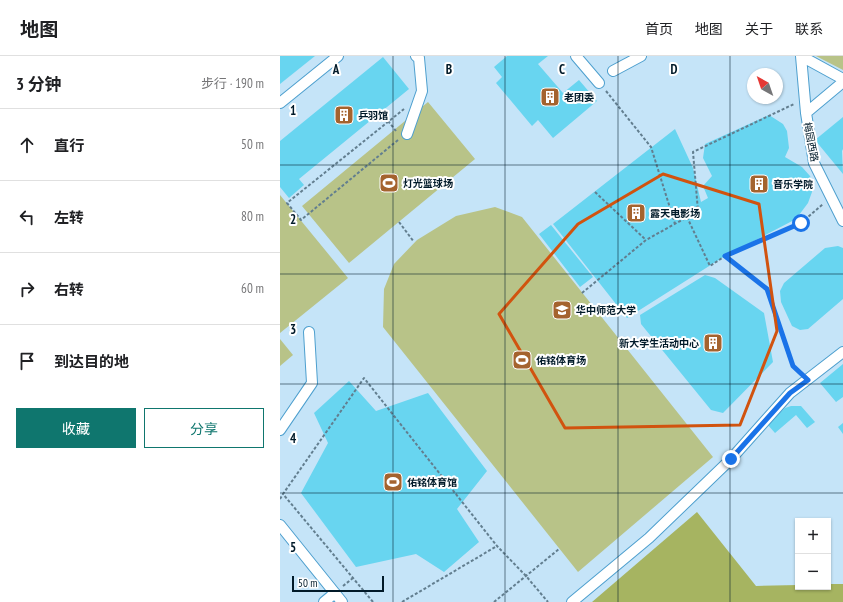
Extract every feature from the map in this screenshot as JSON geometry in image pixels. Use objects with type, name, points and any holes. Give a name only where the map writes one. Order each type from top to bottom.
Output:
[{"type":"street","points":[[280,103],[338,56]]},
{"type":"street","points":[[402,135],[422,90],[419,58],[416,56]]},
{"type":"street","points":[[576,56],[599,83]]},
{"type":"street","points":[[613,71],[641,56]]},
{"type":"street","points":[[801,56],[843,80],[806,113]]},
{"type":"street","name":"梅园西路","points":[[801,56],[804,99],[814,163],[843,221]]},
{"type":"street","points":[[280,430],[312,383],[309,332]]},
{"type":"street","points":[[572,602],[648,538],[731,459],[790,393],[843,352]]},
{"type":"street","points":[[280,525],[342,602]]},
{"type":"street","points":[[324,602],[335,593]]},
{"type":"path","points":[[599,83],[651,147],[675,224]]},
{"type":"path","points":[[582,293],[646,240],[698,211],[693,152],[804,99]]},
{"type":"path","points":[[388,121],[402,135],[301,220],[287,203],[404,108]]},
{"type":"path","points":[[595,192],[646,240]]},
{"type":"path","points":[[687,217],[710,266],[725,256],[801,223],[831,197]]},
{"type":"path","points":[[399,222],[414,242]]},
{"type":"path","points":[[725,256],[767,289],[793,366],[808,380]]},
{"type":"path","points":[[280,499],[364,378],[497,546],[526,576],[548,602]]},
{"type":"path","points":[[283,494],[373,602]]},
{"type":"path","points":[[402,602],[497,546]]},
{"type":"path","points":[[494,602],[559,549]]},
{"type":"highlighted area","points":[[663,174],[759,204],[777,331],[740,425],[565,428],[499,314],[578,224]]},
{"type":"green space","points":[[816,56],[843,56],[843,70]]},
{"type":"green space","name":"灯光篮球场","points":[[428,102],[475,159],[349,263],[302,206]]},
{"type":"green space","points":[[280,195],[348,278],[280,333]]},
{"type":"green space","name":"佑铭体育场","points":[[495,207],[522,217],[713,457],[578,572],[383,327],[384,289],[394,264],[417,240],[456,216]]},
{"type":"green space","points":[[280,339],[293,355],[280,366]]},
{"type":"green space","points":[[697,512],[756,586],[795,585],[795,590],[831,590],[831,584],[843,584],[843,602],[592,602]]},
{"type":"building","points":[[280,56],[315,56],[280,84]]},
{"type":"building","name":"老团委","points":[[507,56],[548,56],[538,64],[563,93],[579,80],[597,101],[553,138],[538,120],[532,126],[496,83],[502,77],[494,67]]},
{"type":"building","name":"乒羽馆","points":[[383,57],[409,89],[299,179],[304,185],[289,198],[280,187],[280,141]]},
{"type":"building","name":"露天电影场","points":[[769,115],[783,124],[787,131],[789,148],[785,157],[802,167],[813,182],[812,192],[808,203],[796,219],[725,256],[627,318],[553,224],[675,129],[693,168],[701,202],[708,198],[703,186],[712,176],[703,158],[705,144]]},
{"type":"building","points":[[843,117],[842,151],[843,174],[815,140]]},
{"type":"building","points":[[551,225],[593,277],[580,287],[539,234]]},
{"type":"building","points":[[838,246],[843,248],[843,299],[808,329],[800,330],[792,326],[781,302],[780,291],[784,283],[825,248]]},
{"type":"building","name":"新大学生活动中心","points":[[705,275],[715,278],[764,313],[773,362],[723,413],[711,410],[641,324],[640,315]]},
{"type":"building","points":[[843,364],[843,397],[836,402],[820,383]]},
{"type":"building","name":"佑铭体育馆","points":[[349,381],[376,411],[428,393],[487,471],[457,509],[479,542],[444,572],[416,554],[356,567],[301,493],[328,443],[314,413]]},
{"type":"building","points":[[791,406],[801,406],[815,422],[807,428],[796,415],[775,433],[767,424],[785,408]]},
{"type":"building","points":[[843,423],[843,434],[838,427]]},
{"type":"place","name":"老团委","points":[[550,97]]},
{"type":"place","name":"乒羽馆","points":[[344,115]]},
{"type":"place","name":"灯光篮球场","points":[[389,183]]},
{"type":"place","name":"音乐学院","points":[[759,184]]},
{"type":"place","name":"露天电影场","points":[[636,213]]},
{"type":"place","name":"华中师范大学","points":[[562,310]]},
{"type":"place","name":"新大学生活动中心","points":[[713,343]]},
{"type":"place","name":"佑铭体育场","points":[[522,360]]},
{"type":"place","name":"佑铭体育馆","points":[[393,482]]},
{"type":"route","points":[[731,459],[790,393],[808,380],[793,366],[767,289],[725,256],[801,223]]}]
